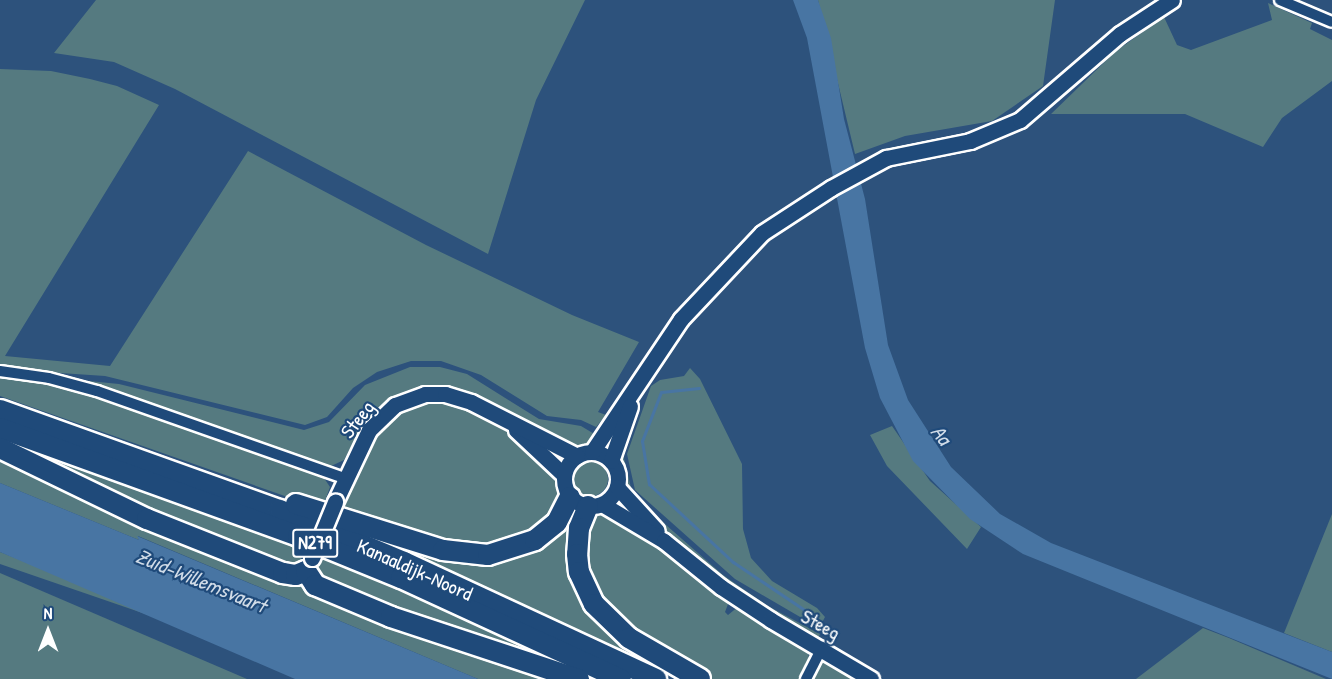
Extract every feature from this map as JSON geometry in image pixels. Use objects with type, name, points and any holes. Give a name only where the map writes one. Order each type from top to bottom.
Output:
[{"type":"highway","name":"Kanaaldijk-Noord","points":[[0,410],[194,477],[404,562],[656,679]]},
{"type":"highway","name":"Kanaaldijk-Noord","points":[[0,428],[289,532],[401,578],[621,679]]},
{"type":"highway","name":"N279","points":[[0,448],[157,523],[283,573],[296,575],[309,564],[315,585],[391,617],[579,679]]},
{"type":"highway","name":"N279","points":[[194,477],[228,482],[366,528],[443,550],[474,555],[505,552],[535,540],[557,522],[570,497]]},
{"type":"highway","points":[[595,505],[579,528],[577,554],[579,572],[594,604],[629,638],[700,679]]},
{"type":"main road","points":[[592,452],[611,462],[618,474],[617,487],[595,505],[570,497],[564,475],[577,456],[592,452],[631,398],[663,344],[711,284],[762,233],[831,188],[908,151],[970,141],[1020,120],[1120,34],[1172,0]]},
{"type":"main road","name":"Steeg","points":[[309,564],[344,478],[369,430],[384,414],[411,398],[435,394],[460,397],[577,456]]},
{"type":"main road","points":[[611,462],[631,398]]},
{"type":"main road","name":"Steeg","points":[[508,422],[564,475]]},
{"type":"main road","name":"Steeg","points":[[617,487],[664,540],[721,587],[872,679]]},
{"type":"main road","name":"Steeg","points":[[595,505],[664,540]]},
{"type":"street","points":[[1280,0],[1332,22]]},
{"type":"street","points":[[0,371],[49,378],[97,391],[344,478]]},
{"type":"street","points":[[806,679],[822,647]]},
{"type":"green space","points":[[96,0],[585,0],[536,100],[488,254],[175,89],[114,62],[54,53]]},
{"type":"green space","points":[[818,0],[1055,0],[1043,86],[992,121],[905,136],[855,154]]},
{"type":"green space","points":[[1268,3],[1312,23],[1310,29],[1332,40],[1332,81],[1282,118],[1263,147],[1185,114],[1051,114],[1116,51],[1164,17],[1177,45],[1191,50],[1272,20]]},
{"type":"green space","points":[[0,69],[51,71],[90,79],[117,86],[159,105],[5,356],[110,366],[248,151],[426,245],[572,315],[639,342],[598,412],[606,415],[596,427],[581,420],[547,416],[481,375],[441,361],[411,361],[377,372],[353,388],[327,417],[305,425],[105,376],[0,369]]},
{"type":"green space","points":[[410,367],[440,367],[467,374],[539,419],[581,426],[601,438],[592,446],[578,449],[538,432],[474,394],[446,387],[424,387],[398,395],[382,406],[361,430],[344,460],[329,467],[69,379],[119,384],[304,430],[329,422],[365,385]]},
{"type":"green space","points":[[690,368],[700,379],[742,464],[743,529],[751,558],[772,581],[817,608],[825,617],[819,628],[735,579],[635,490],[627,454],[651,386],[660,380],[684,376]]},
{"type":"green space","points":[[0,376],[72,388],[322,475],[330,487],[322,509],[0,396]]},
{"type":"green space","points":[[429,401],[460,404],[500,425],[548,461],[558,474],[562,494],[548,525],[486,551],[338,514],[375,433],[402,410]]},
{"type":"green space","points":[[892,426],[930,481],[981,527],[967,549],[887,466],[870,435]]},
{"type":"green space","points":[[0,435],[306,546],[299,564],[295,568],[148,516],[0,444]]},
{"type":"green space","points":[[622,450],[633,496],[623,483],[618,458]]},
{"type":"green space","points":[[0,452],[568,679],[478,679],[138,536],[139,540],[0,483]]},
{"type":"green space","points":[[591,462],[603,467],[608,479],[603,491],[591,496],[579,491],[574,479],[579,467]]},
{"type":"green space","points":[[633,496],[723,575],[766,605],[820,634],[818,639],[752,603],[650,518]]},
{"type":"green space","points":[[573,506],[580,509],[582,590],[694,679],[677,679],[320,515],[486,559]]},
{"type":"green space","points":[[606,510],[639,531],[730,599],[725,612],[728,615],[739,606],[808,649],[809,660],[802,679],[708,679],[627,632],[585,576],[584,523],[594,512]]},
{"type":"green space","points":[[1332,514],[1332,652],[1284,633]]},
{"type":"green space","points":[[0,552],[79,583],[157,618],[0,564]]},
{"type":"green space","points":[[322,552],[604,679],[588,679],[324,585],[316,571]]},
{"type":"green space","points":[[0,573],[247,679],[0,679]]},
{"type":"green space","points":[[1203,628],[1229,638],[1326,679],[1136,679]]},
{"type":"green space","points":[[828,659],[864,679],[810,679],[820,662]]},
{"type":"water","points":[[793,0],[818,0],[831,38],[844,119],[865,199],[888,345],[908,400],[951,467],[1000,514],[1051,543],[1332,652],[1332,679],[1023,554],[970,519],[913,461],[880,398],[865,348],[807,38]]},
{"type":"water","name":"Zuid-Willemsvaart","points":[[0,483],[139,540],[137,536],[478,679],[295,679],[0,552]]},
{"type":"waterway","points":[[699,388],[661,392],[642,441],[649,484],[733,562],[809,613]]},
{"type":"water label","name":"Aa","points":[[941,435]]}]
